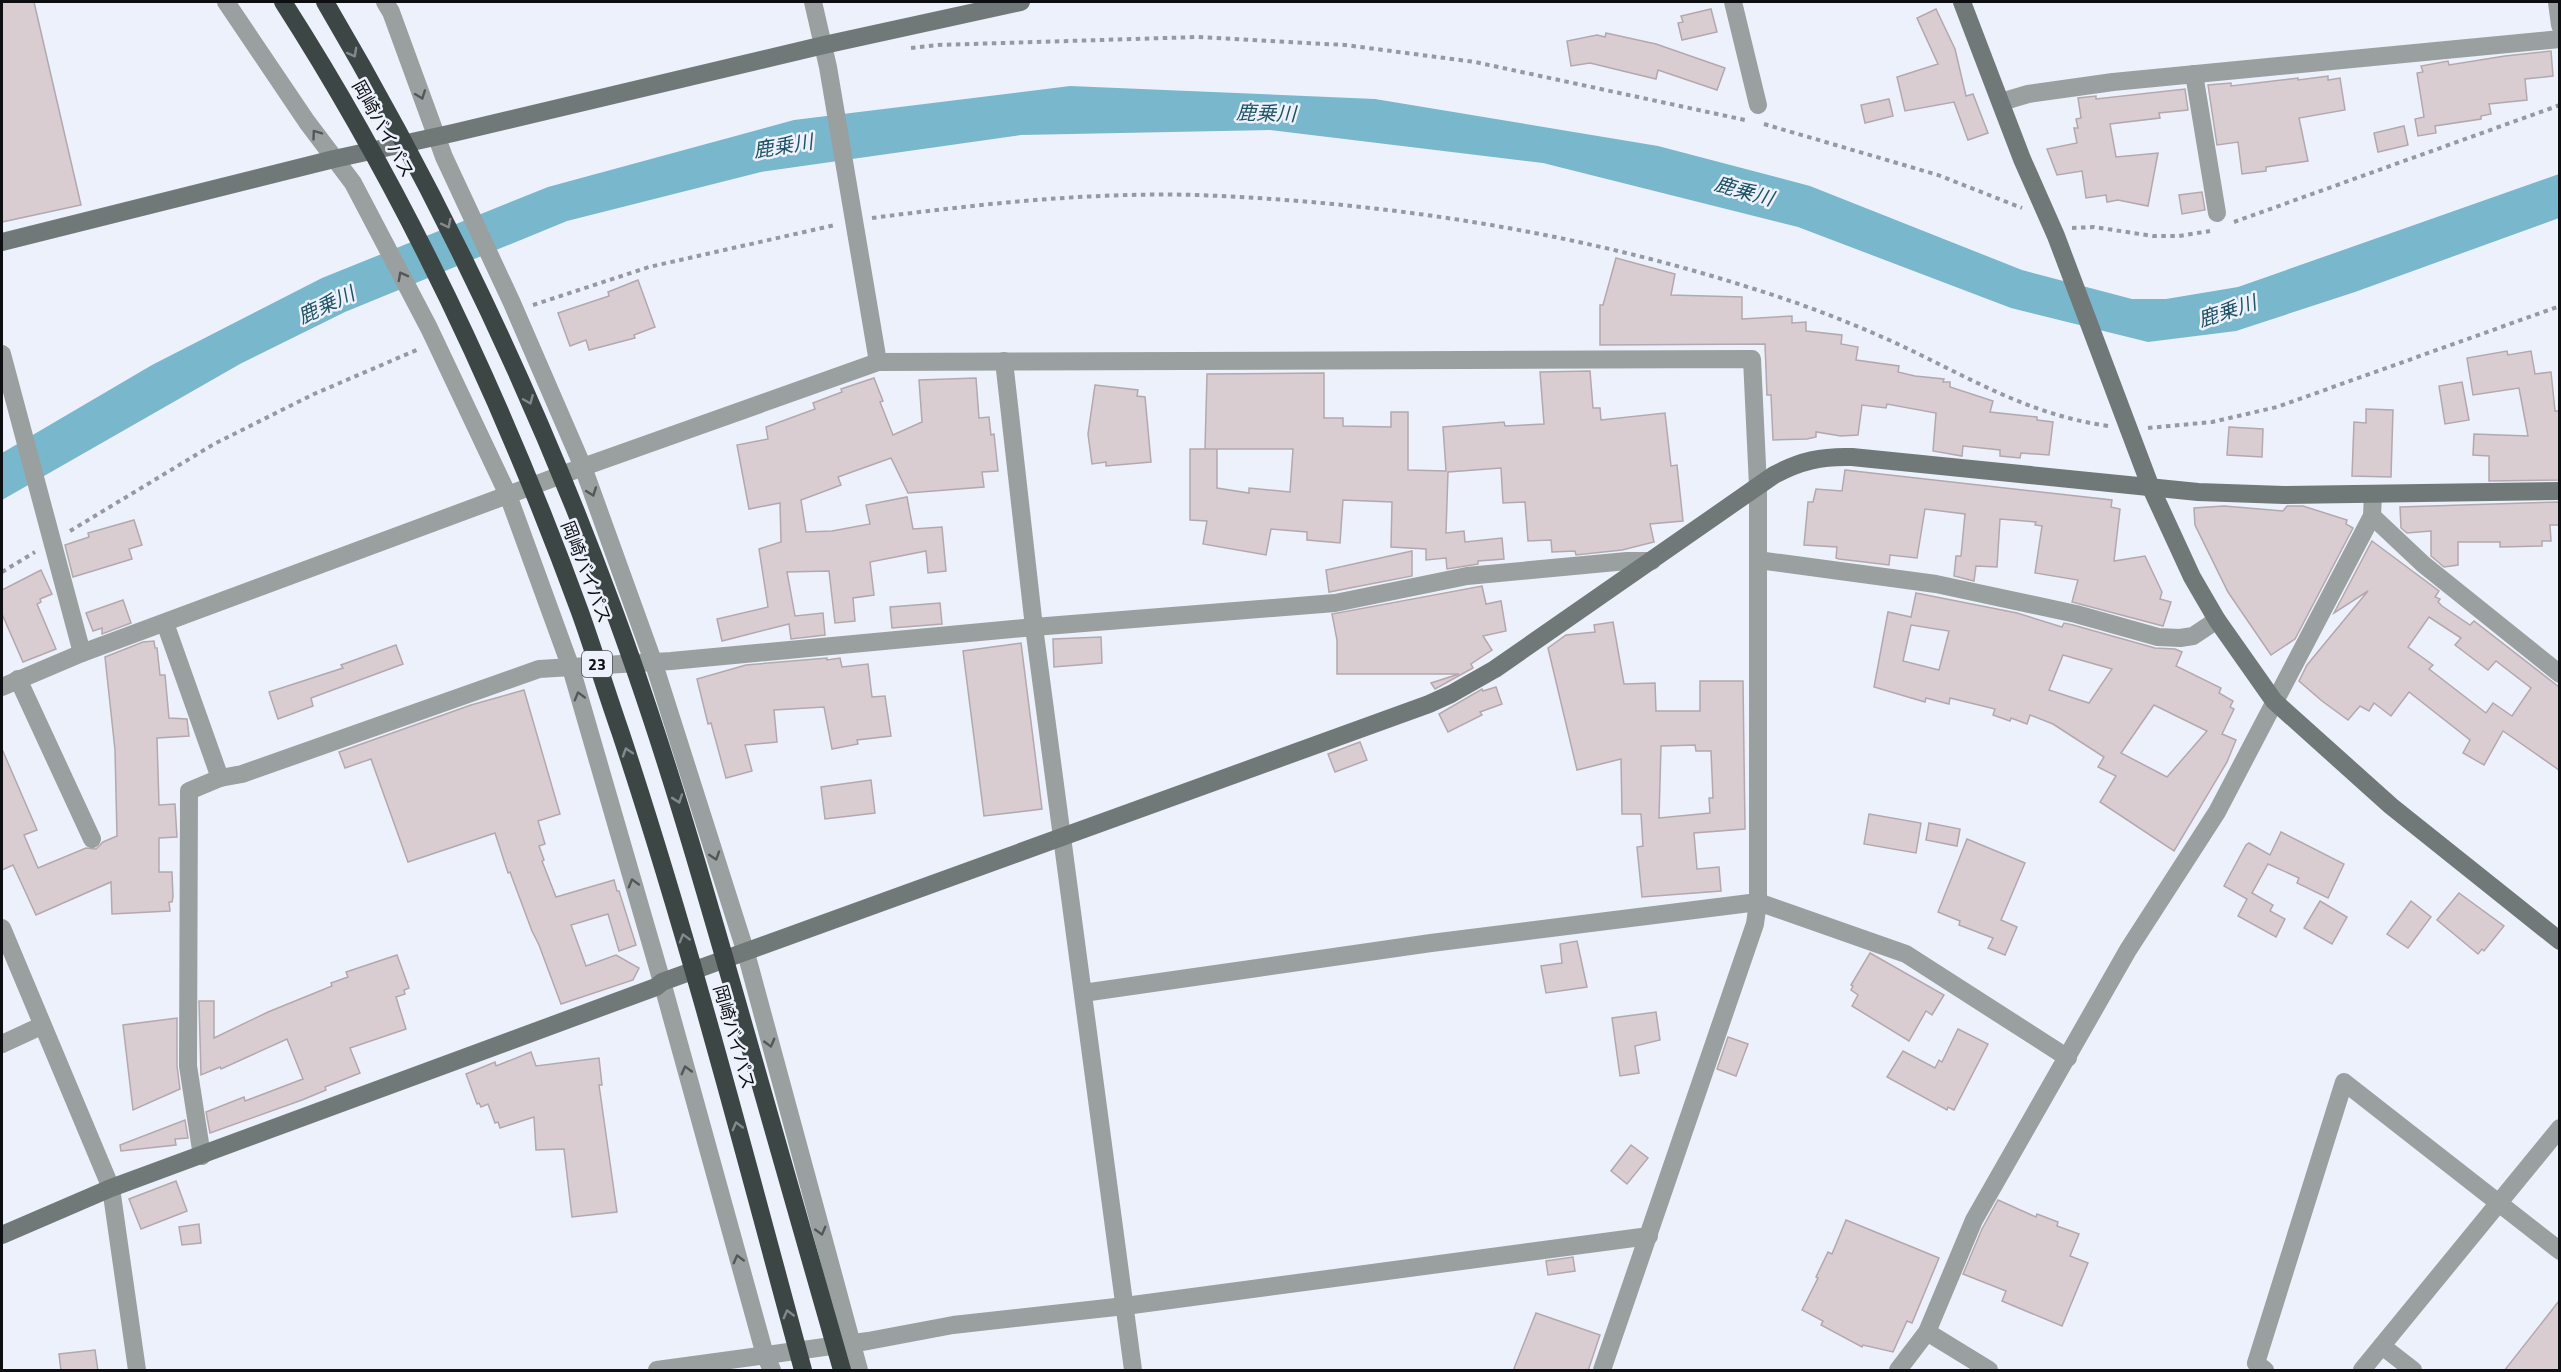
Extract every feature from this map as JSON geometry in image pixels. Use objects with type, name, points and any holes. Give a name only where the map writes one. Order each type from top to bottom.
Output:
[{"type":"highway","name":"岡崎バイパス","points":[[283,2],[365,135],[459,322],[523,465],[581,614],[659,850],[726,1085],[803,1371]]},
{"type":"highway","name":"岡崎バイパス","points":[[325,2],[442,214],[490,309],[555,461],[611,601],[686,823],[842,1371]]},
{"type":"street","points":[[226,2],[333,159],[353,183],[432,335],[508,495],[571,668],[662,982],[768,1363]]},
{"type":"street","points":[[385,2],[391,12],[435,137],[514,307],[583,467],[653,661],[746,953],[859,1371]]},
{"type":"street","points":[[813,2],[828,67],[878,362]]},
{"type":"street","points":[[2,242],[333,159],[824,45],[1021,2]]},
{"type":"street","points":[[1733,2],[1756,116]]},
{"type":"street","points":[[1962,2],[2054,231],[2151,488],[2192,577],[2217,620],[2274,701],[2391,806],[2559,941]]},
{"type":"street","points":[[2557,2],[2559,25]]},
{"type":"street","points":[[2001,102],[2028,94],[2194,74],[2559,39]]},
{"type":"street","points":[[2194,74],[2223,221]]},
{"type":"street","points":[[2,354],[48,535],[82,653]]},
{"type":"street","points":[[2,687],[82,653],[583,467],[878,362],[1752,360],[1758,486],[1758,902],[1755,924],[1602,1371]]},
{"type":"street","points":[[1004,361],[1034,627],[1133,1371]]},
{"type":"street","points":[[2,1235],[111,1188],[656,987],[662,982],[1390,719],[1451,694],[1495,669],[1758,486],[1791,466],[1809,459],[1829,456],[2151,488],[2284,495],[2559,491]]},
{"type":"street","points":[[1898,1371],[1927,1332],[1974,1220],[2128,950],[2217,812],[2372,516],[2373,494]]},
{"type":"street","points":[[2372,516],[2423,564],[2559,674]]},
{"type":"street","points":[[1758,560],[1936,584],[2076,614],[2158,637],[2193,636],[2217,620]]},
{"type":"street","points":[[202,1156],[188,1066],[189,791],[220,778],[242,774],[521,674],[548,668],[571,668],[1335,603],[1467,576],[1628,561],[1652,561]]},
{"type":"street","points":[[165,623],[220,778]]},
{"type":"street","points":[[18,679],[92,839]]},
{"type":"street","points":[[1083,993],[1431,943],[1758,902],[1906,954],[2068,1058]]},
{"type":"street","points":[[2,928],[41,1026],[111,1188],[137,1371]]},
{"type":"street","points":[[2,1044],[41,1026]]},
{"type":"street","points":[[2265,1371],[2256,1363],[2344,1082],[2559,1251]]},
{"type":"street","points":[[2362,1371],[2559,1128]]},
{"type":"street","points":[[657,1371],[768,1363],[851,1342],[868,1341],[953,1325],[1125,1306],[1649,1236]]},
{"type":"street","points":[[1927,1332],[1989,1371]]},
{"type":"street","points":[[2382,1346],[2413,1371]]},
{"type":"path","points":[[905,49],[939,45],[1198,37],[1345,45],[1475,62],[1756,116],[1938,175],[2023,208],[2054,231],[2094,227],[2153,236],[2179,236],[2210,231],[2223,221],[2559,105]]},
{"type":"path","points":[[514,307],[649,267],[853,213],[1005,202],[1195,195],[1402,210],[1618,250],[1753,288],[1888,340],[2021,404],[2063,418],[2128,429],[2212,422],[2277,407],[2559,306]]},
{"type":"path","points":[[2,572],[48,535],[214,444],[432,335]]},
{"type":"water","name":"鹿乗川","points":[[1070,86],[1375,99],[1658,146],[1810,186],[2022,270],[2132,299],[2166,299],[2238,287],[2559,174],[2559,218],[2355,292],[2236,331],[2148,342],[2011,308],[1798,227],[1543,163],[1270,130],[1021,135],[761,172],[567,221],[345,312],[240,364],[2,500],[2,453],[152,365],[322,278],[548,187],[794,120]]},
{"type":"building","points":[[2,2],[34,2],[81,205],[2,222]]},
{"type":"building","points":[[1711,9],[1717,32],[1682,40],[1678,23],[1683,22],[1681,16]]},
{"type":"building","points":[[1936,9],[1955,49],[1966,96],[1973,94],[1988,133],[1968,140],[1954,102],[1905,111],[1897,77],[1938,64],[1917,18]]},
{"type":"building","points":[[1606,33],[1656,44],[1725,68],[1717,90],[1658,70],[1656,79],[1590,63],[1571,66],[1567,41],[1597,35],[1605,37]]},
{"type":"building","points":[[2551,51],[2553,76],[2525,79],[2527,100],[2489,104],[2491,114],[2481,116],[2481,119],[2435,126],[2436,133],[2418,136],[2415,119],[2424,117],[2417,73],[2423,72],[2421,66],[2448,61],[2449,65]]},
{"type":"building","points":[[2328,76],[2328,80],[2340,78],[2345,110],[2299,118],[2308,161],[2266,167],[2266,171],[2242,174],[2238,142],[2217,145],[2208,85],[2231,83],[2231,86]]},
{"type":"building","points":[[2185,89],[2188,110],[2159,113],[2160,118],[2110,124],[2116,157],[2158,153],[2148,206],[2118,200],[2107,202],[2106,195],[2086,198],[2082,171],[2057,175],[2047,149],[2077,143],[2074,128],[2078,128],[2076,119],[2081,118],[2078,98],[2096,96],[2096,99]]},
{"type":"building","points":[[1889,99],[1893,116],[1865,123],[1861,105]]},
{"type":"building","points":[[2404,126],[2408,145],[2378,152],[2374,133]]},
{"type":"building","points":[[2202,192],[2205,210],[2182,214],[2179,195]]},
{"type":"building","points":[[1616,258],[1675,274],[1671,295],[1742,297],[1742,319],[1792,316],[1792,323],[1806,322],[1806,331],[1842,335],[1841,344],[1858,347],[1856,360],[1899,366],[1898,372],[1944,379],[1943,382],[1950,382],[1950,387],[1993,401],[1990,412],[2037,417],[2037,420],[2053,422],[2049,455],[2021,453],[2020,458],[2000,456],[2000,450],[1963,446],[1962,456],[1933,451],[1936,413],[1887,404],[1886,408],[1862,405],[1858,435],[1841,436],[1816,432],[1816,437],[1807,439],[1773,440],[1771,395],[1767,395],[1765,344],[1600,345],[1600,305],[1603,305]]},
{"type":"building","points":[[638,280],[655,327],[634,335],[635,338],[589,350],[586,340],[570,346],[558,313],[609,296],[608,292]]},
{"type":"building","points":[[2507,351],[2508,355],[2531,351],[2535,374],[2551,372],[2555,411],[2559,411],[2559,480],[2489,481],[2489,456],[2473,455],[2474,434],[2528,436],[2519,388],[2473,395],[2467,358]]},
{"type":"building","points":[[1590,371],[1593,408],[1600,408],[1601,420],[1665,413],[1671,466],[1677,465],[1683,521],[1650,524],[1654,542],[1622,550],[1576,555],[1575,551],[1552,552],[1551,540],[1528,541],[1525,502],[1503,503],[1501,468],[1448,472],[1446,533],[1464,531],[1465,542],[1502,538],[1504,559],[1478,561],[1478,564],[1447,569],[1446,558],[1426,560],[1426,549],[1391,547],[1392,502],[1343,500],[1340,543],[1307,540],[1307,532],[1271,529],[1266,555],[1203,544],[1207,521],[1190,520],[1190,449],[1205,449],[1207,374],[1324,373],[1324,418],[1343,418],[1343,426],[1391,427],[1391,412],[1408,412],[1408,470],[1446,471],[1443,427],[1504,422],[1505,426],[1544,424],[1540,372]],"holes":[[[1217,449],[1293,449],[1290,492],[1249,488],[1249,493],[1217,488]]]},
{"type":"building","points":[[874,378],[883,401],[880,402],[893,435],[922,422],[919,380],[976,378],[979,418],[989,417],[991,435],[994,434],[998,471],[982,472],[984,487],[908,493],[891,458],[838,477],[841,485],[801,500],[806,532],[832,531],[870,524],[866,505],[907,497],[913,529],[942,527],[946,571],[928,573],[926,551],[870,562],[874,595],[853,598],[855,621],[835,623],[829,571],[787,572],[795,616],[823,613],[825,635],[791,639],[789,624],[722,641],[717,619],[768,607],[759,549],[781,542],[780,503],[749,509],[737,445],[768,439],[766,427],[815,409],[813,403],[842,392],[841,389]]},
{"type":"building","points":[[2462,382],[2469,420],[2445,424],[2439,386]]},
{"type":"building","points":[[1095,385],[1138,390],[1137,396],[1145,397],[1151,462],[1106,466],[1106,462],[1092,464],[1088,434]]},
{"type":"building","points":[[2366,409],[2393,410],[2391,477],[2352,476],[2354,422],[2366,423]]},
{"type":"building","points":[[2229,427],[2263,429],[2262,457],[2227,455]]},
{"type":"building","points":[[1845,470],[2112,500],[2111,507],[2120,509],[2114,561],[2145,556],[2162,592],[2160,599],[2171,602],[2163,626],[2072,602],[2078,580],[2035,573],[2042,526],[2035,525],[2036,522],[2000,519],[1997,567],[1976,566],[1974,581],[1954,576],[1956,556],[1961,556],[1965,514],[1925,509],[1917,558],[1890,555],[1889,565],[1836,558],[1837,547],[1804,545],[1808,502],[1813,502],[1816,489],[1842,491]]},
{"type":"building","points":[[2559,502],[2559,525],[2550,525],[2551,541],[2542,541],[2542,546],[2500,547],[2500,542],[2458,542],[2458,565],[2444,567],[2431,556],[2431,531],[2407,533],[2401,528],[2400,507]]},
{"type":"building","points":[[2224,506],[2283,511],[2287,506],[2303,506],[2347,520],[2346,524],[2353,528],[2295,639],[2271,655],[2228,592],[2195,525],[2194,508]]},
{"type":"building","points":[[134,520],[142,545],[129,549],[132,559],[73,577],[65,545],[89,537],[88,533]]},
{"type":"building","points":[[2372,541],[2439,591],[2435,597],[2440,599],[2438,602],[2442,606],[2470,625],[2474,621],[2559,687],[2559,770],[2503,731],[2484,765],[2463,753],[2470,740],[2409,692],[2391,716],[2374,703],[2369,711],[2360,706],[2348,720],[2299,681],[2307,665],[2368,591],[2334,613]],"holes":[[[2429,617],[2461,638],[2455,645],[2488,670],[2496,661],[2531,688],[2512,716],[2493,703],[2486,713],[2429,669],[2433,665],[2408,647]]]},
{"type":"building","points":[[1412,551],[1412,576],[1329,592],[1326,570]]},
{"type":"building","points":[[41,570],[52,594],[40,599],[41,602],[37,604],[56,649],[23,662],[2,614],[2,590]]},
{"type":"building","points":[[1482,586],[1486,604],[1501,601],[1506,631],[1483,636],[1492,650],[1471,664],[1473,668],[1435,689],[1431,683],[1459,674],[1337,674],[1337,640],[1332,614]]},
{"type":"building","points":[[1916,593],[2017,613],[2062,627],[2064,623],[2155,648],[2175,649],[2182,652],[2176,666],[2221,688],[2219,693],[2233,701],[2230,707],[2234,709],[2222,734],[2236,740],[2227,762],[2174,851],[2100,802],[2116,776],[2098,767],[2104,757],[2053,724],[2030,715],[2027,724],[2011,718],[2010,721],[1993,715],[1995,709],[1950,698],[1949,704],[1926,698],[1925,702],[1874,687],[1888,612],[1911,617]],"holes":[[[1911,625],[1949,631],[1939,670],[1903,661]],[[2063,655],[2112,669],[2089,703],[2049,690]],[[2154,705],[2207,731],[2167,777],[2121,753]]]},
{"type":"building","points":[[123,600],[131,623],[102,634],[102,628],[93,631],[86,613]]},
{"type":"building","points":[[940,603],[942,624],[892,628],[890,607]]},
{"type":"building","points":[[1613,622],[1624,684],[1655,683],[1656,711],[1700,711],[1700,681],[1743,681],[1745,829],[1694,833],[1697,869],[1719,867],[1721,891],[1642,897],[1637,847],[1643,846],[1641,814],[1622,814],[1621,759],[1577,770],[1548,648],[1566,635],[1595,632],[1594,625]],"holes":[[[1695,745],[1696,751],[1711,751],[1713,798],[1709,798],[1710,813],[1659,818],[1661,746]]]},
{"type":"building","points":[[1101,637],[1102,663],[1054,667],[1053,639]]},
{"type":"building","points":[[154,641],[160,675],[165,675],[169,718],[187,719],[189,736],[157,738],[159,805],[175,804],[177,837],[159,838],[159,872],[172,872],[173,897],[172,902],[169,902],[170,911],[112,914],[111,882],[36,915],[13,865],[2,870],[2,749],[37,830],[24,835],[38,868],[86,848],[96,849],[103,842],[117,836],[115,750],[105,657],[143,642]]},
{"type":"building","points":[[1021,643],[1042,809],[984,816],[963,651]]},
{"type":"building","points":[[396,645],[403,664],[311,698],[313,706],[278,719],[269,692],[343,668],[341,665]]},
{"type":"building","points":[[827,658],[827,660],[840,658],[842,667],[868,664],[872,697],[885,696],[891,736],[857,740],[858,744],[832,749],[824,707],[774,710],[777,742],[745,745],[752,771],[726,778],[711,723],[708,724],[697,679],[746,665]]},
{"type":"building","points":[[1496,687],[1502,704],[1480,712],[1482,715],[1448,732],[1439,714],[1482,689],[1483,691]]},
{"type":"building","points":[[524,690],[560,814],[538,821],[545,844],[539,846],[544,860],[542,861],[556,897],[614,880],[636,945],[619,951],[608,914],[571,925],[586,966],[616,955],[639,968],[633,980],[561,1004],[510,872],[508,873],[495,833],[408,862],[371,759],[345,768],[339,752],[471,705]]},
{"type":"building","points":[[1360,742],[1367,760],[1335,772],[1328,754]]},
{"type":"building","points":[[871,780],[875,813],[825,819],[821,787]]},
{"type":"building","points":[[1869,814],[1921,823],[1916,853],[1864,844]]},
{"type":"building","points":[[1929,823],[1960,829],[1957,846],[1926,840]]},
{"type":"building","points":[[2281,832],[2344,864],[2328,898],[2297,883],[2299,878],[2268,864],[2252,893],[2273,905],[2270,911],[2285,919],[2276,937],[2238,916],[2247,899],[2224,886],[2246,845],[2249,843],[2270,855]]},
{"type":"building","points":[[1967,839],[2025,863],[2001,920],[2017,927],[2005,955],[1988,948],[1993,938],[1959,925],[1960,921],[1938,912]]},
{"type":"building","points":[[2459,893],[2504,926],[2484,951],[2482,949],[2478,954],[2437,920]]},
{"type":"building","points":[[2320,901],[2347,917],[2332,944],[2304,928]]},
{"type":"building","points":[[2411,901],[2431,917],[2408,948],[2387,934]]},
{"type":"building","points":[[1577,941],[1587,987],[1546,993],[1541,966],[1562,963],[1560,944]]},
{"type":"building","points":[[1870,953],[1944,995],[1932,1015],[1926,1011],[1909,1041],[1852,1006],[1858,995],[1851,990],[1853,986],[1851,985]]},
{"type":"building","points":[[397,955],[409,988],[404,990],[405,994],[396,997],[406,1029],[350,1048],[360,1073],[325,1087],[326,1090],[302,1100],[210,1133],[206,1112],[244,1097],[245,1101],[303,1079],[287,1039],[221,1069],[220,1067],[201,1075],[199,1001],[214,1001],[214,1038],[268,1012],[332,986],[331,983],[348,977],[346,972]]},
{"type":"building","points":[[1656,1012],[1660,1040],[1635,1046],[1639,1073],[1620,1076],[1612,1018]]},
{"type":"building","points":[[177,1018],[177,1066],[180,1089],[133,1110],[123,1025]]},
{"type":"building","points":[[1958,1029],[1988,1044],[1954,1110],[1948,1107],[1947,1110],[1887,1077],[1903,1051],[1935,1068],[1939,1060],[1942,1062]]},
{"type":"building","points":[[1728,1037],[1748,1044],[1736,1076],[1717,1069]]},
{"type":"building","points":[[531,1052],[536,1066],[599,1058],[602,1085],[599,1085],[617,1212],[572,1217],[564,1149],[536,1150],[534,1117],[500,1128],[498,1122],[495,1123],[488,1104],[481,1107],[479,1103],[477,1104],[466,1074],[495,1062],[496,1066]]},
{"type":"building","points":[[185,1120],[188,1138],[175,1139],[176,1145],[121,1151],[120,1145]]},
{"type":"building","points":[[1631,1145],[1648,1158],[1627,1184],[1611,1171]]},
{"type":"building","points":[[176,1181],[187,1211],[141,1229],[129,1199]]},
{"type":"building","points":[[1998,1200],[2036,1217],[2037,1214],[2058,1222],[2057,1226],[2079,1234],[2070,1256],[2088,1263],[2062,1326],[2002,1301],[2006,1291],[1963,1274],[1982,1229]]},
{"type":"building","points":[[1846,1220],[1939,1258],[1912,1323],[1907,1321],[1893,1352],[1863,1345],[1862,1347],[1821,1325],[1823,1321],[1802,1310],[1828,1252],[1832,1254]]},
{"type":"building","points":[[199,1224],[201,1243],[182,1245],[179,1227]]},
{"type":"building","points":[[1573,1257],[1575,1271],[1548,1275],[1546,1261]]},
{"type":"building","points":[[2559,1301],[2559,1371],[2504,1371]]},
{"type":"building","points":[[1536,1313],[1600,1335],[1588,1371],[1513,1371]]},
{"type":"building","points":[[95,1350],[98,1371],[61,1371],[59,1354]]}]
